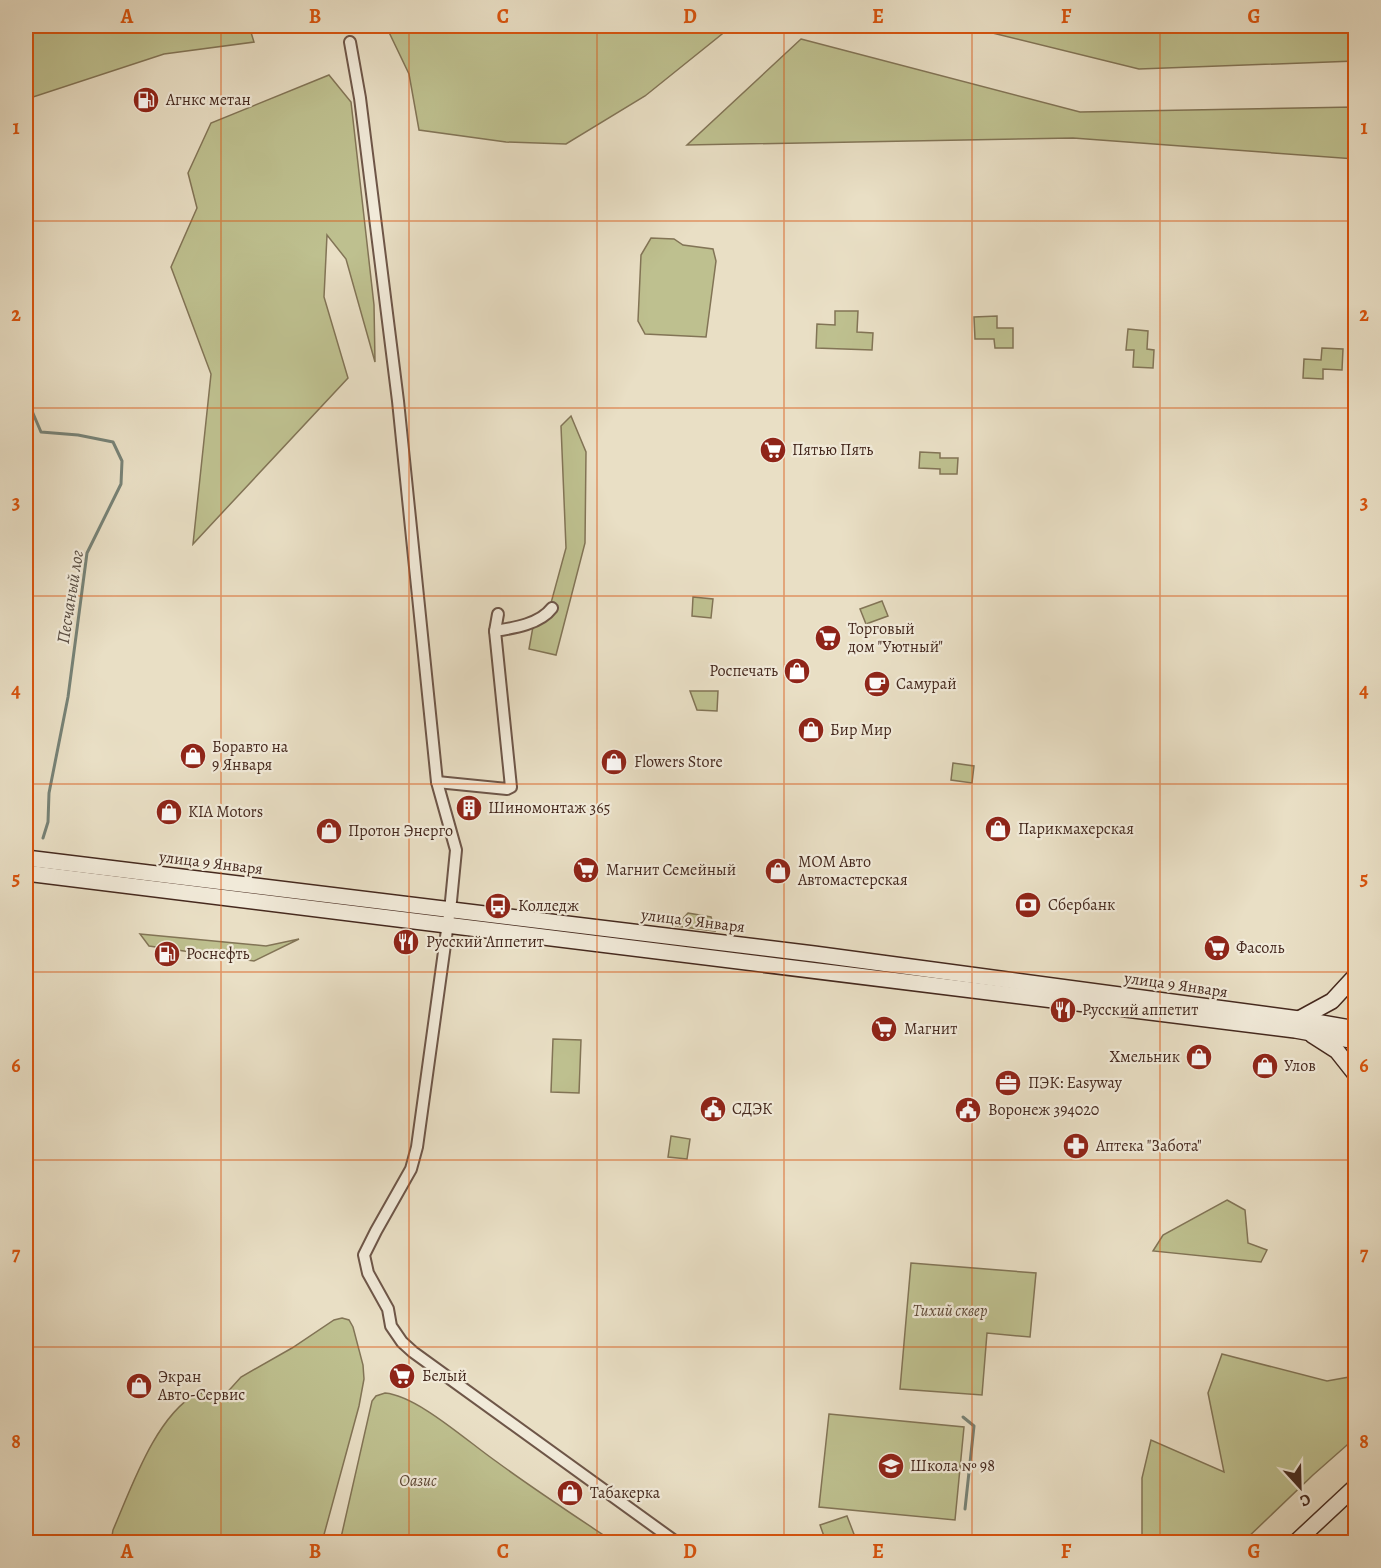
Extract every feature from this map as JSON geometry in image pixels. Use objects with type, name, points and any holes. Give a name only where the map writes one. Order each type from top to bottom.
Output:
[{"type":"main road","name":"улица 9 Января","points":[[26,858],[325,902],[447,925],[1356,1029]]},
{"type":"main road","name":"улица 9 Января","points":[[26,873],[325,902],[449,909],[802,952],[1297,1024],[1356,1041]]},
{"type":"main road","points":[[1356,975],[1332,1001],[1297,1024],[1337,1051],[1356,1075]]},
{"type":"main road","points":[[1296,1542],[1356,1486]]},
{"type":"street","points":[[350,42],[360,98],[398,400],[437,782],[456,850],[417,1147],[411,1168],[364,1255],[368,1273],[388,1309],[391,1326],[412,1352],[676,1542]]},
{"type":"street","points":[[495,631],[534,621],[548,614],[552,608]]},
{"type":"street","points":[[437,782],[507,789],[511,787],[495,631],[498,614]]},
{"type":"green space","points":[[26,26],[249,26],[254,42],[164,54],[27,99]]},
{"type":"green space","points":[[386,26],[732,26],[645,96],[566,144],[506,142],[419,130],[409,74]]},
{"type":"green space","points":[[964,26],[1355,26],[1355,61],[1139,69]]},
{"type":"green space","points":[[801,39],[1080,112],[1355,107],[1355,159],[1073,138],[687,145]]},
{"type":"green space","points":[[329,75],[351,102],[374,305],[375,362],[346,259],[327,235],[324,297],[348,378],[193,544],[211,374],[171,267],[197,208],[188,173],[211,123]]},
{"type":"green space","points":[[651,238],[674,239],[683,245],[713,249],[716,261],[706,337],[645,334],[638,321],[641,255]]},
{"type":"green space","points":[[835,311],[858,311],[857,332],[873,333],[872,350],[816,348],[817,324],[835,325]]},
{"type":"green space","points":[[997,316],[997,328],[1013,328],[1013,348],[995,348],[994,339],[975,339],[974,317]]},
{"type":"green space","points":[[1128,329],[1148,331],[1147,349],[1154,350],[1153,368],[1133,367],[1134,350],[1126,350]]},
{"type":"green space","points":[[1322,348],[1343,349],[1342,370],[1323,369],[1323,379],[1303,378],[1304,359],[1321,360]]},
{"type":"green space","points":[[571,416],[586,452],[585,543],[556,655],[529,649],[534,621],[548,614],[566,548],[561,426]]},
{"type":"green space","points":[[920,452],[940,453],[940,458],[958,458],[957,474],[940,474],[940,469],[919,468]]},
{"type":"green space","points":[[693,597],[713,599],[711,618],[692,616]]},
{"type":"green space","points":[[882,601],[888,616],[866,624],[860,609]]},
{"type":"green space","points":[[690,691],[718,691],[717,711],[697,710]]},
{"type":"green space","points":[[953,763],[974,766],[972,783],[951,780]]},
{"type":"green space","points":[[688,913],[711,917],[715,931],[676,926]]},
{"type":"green space","points":[[140,934],[266,946],[299,939],[254,961],[149,946]]},
{"type":"green space","points":[[553,1039],[581,1040],[579,1093],[551,1092]]},
{"type":"green space","points":[[671,1136],[690,1139],[687,1159],[668,1157]]},
{"type":"green space","points":[[1227,1200],[1245,1210],[1248,1243],[1267,1250],[1261,1262],[1153,1251],[1163,1235]]},
{"type":"green space","name":"Тихий сквер","points":[[911,1263],[1036,1273],[1030,1337],[987,1333],[982,1395],[900,1389]]},
{"type":"green space","points":[[342,1318],[349,1320],[353,1327],[363,1365],[364,1379],[359,1406],[322,1542],[111,1542],[113,1530],[146,1455],[156,1436],[181,1405],[201,1393],[223,1397],[241,1377],[292,1348],[334,1320]]},
{"type":"green space","points":[[1222,1354],[1327,1381],[1355,1376],[1355,1438],[1243,1542],[1138,1542],[1142,1537],[1142,1478],[1151,1440],[1224,1472],[1208,1393]]},
{"type":"green space","name":"Оазис","points":[[385,1393],[412,1402],[427,1411],[526,1483],[614,1542],[340,1542],[372,1401],[376,1396]]},
{"type":"green space","name":"Школа № 98","points":[[829,1414],[964,1427],[955,1520],[819,1507]]},
{"type":"green space","points":[[847,1516],[857,1542],[826,1542],[820,1525]]},
{"type":"waterway","name":"Песчаный лог","points":[[26,397],[41,432],[78,435],[113,442],[122,461],[121,484],[87,553],[68,697],[49,793],[48,822],[43,838]]},
{"type":"waterway","points":[[963,1417],[974,1426],[965,1509]]},
{"type":"place","name":"Агнкс метан","points":[[146,100]]},
{"type":"place","name":"Пятью Пять","points":[[773,450]]},
{"type":"place","name":"Торговый дом \"Уютный\"","points":[[828,638]]},
{"type":"place","name":"Роспечать","points":[[797,671]]},
{"type":"place","name":"Самурай","points":[[877,684]]},
{"type":"place","name":"Бир Мир","points":[[811,730]]},
{"type":"place","name":"Боравто на 9 Января","points":[[193,756]]},
{"type":"place","name":"Flowers Store","points":[[614,762]]},
{"type":"place","name":"Шиномонтаж 365","points":[[469,808]]},
{"type":"place","name":"KIA Motors","points":[[169,812]]},
{"type":"place","name":"Парикмахерская","points":[[998,829]]},
{"type":"place","name":"Протон Энерго","points":[[329,831]]},
{"type":"place","name":"Магнит Семейный","points":[[586,870]]},
{"type":"place","name":"МОМ Авто Автомастерская","points":[[778,871]]},
{"type":"place","name":"Сбербанк","points":[[1028,905]]},
{"type":"place","name":"Колледж","points":[[498,906]]},
{"type":"place","name":"Русский Аппетит","points":[[406,942]]},
{"type":"place","name":"Фасоль","points":[[1217,948]]},
{"type":"place","name":"Роснефть","points":[[167,954]]},
{"type":"place","name":"Русский аппетит","points":[[1063,1010]]},
{"type":"place","name":"Магнит","points":[[884,1029]]},
{"type":"place","name":"Хмельник","points":[[1199,1057]]},
{"type":"place","name":"Улов","points":[[1265,1066]]},
{"type":"place","name":"ПЭК: Easyway","points":[[1008,1083]]},
{"type":"place","name":"СДЭК","points":[[713,1109]]},
{"type":"place","name":"Воронеж 394020","points":[[968,1110]]},
{"type":"place","name":"Аптека \"Забота\"","points":[[1076,1146]]},
{"type":"place","name":"Белый","points":[[402,1376]]},
{"type":"place","name":"Экран Авто-Сервис","points":[[139,1386]]},
{"type":"place","name":"Школа № 98","points":[[891,1466]]},
{"type":"place","name":"Табакерка","points":[[570,1493]]}]
